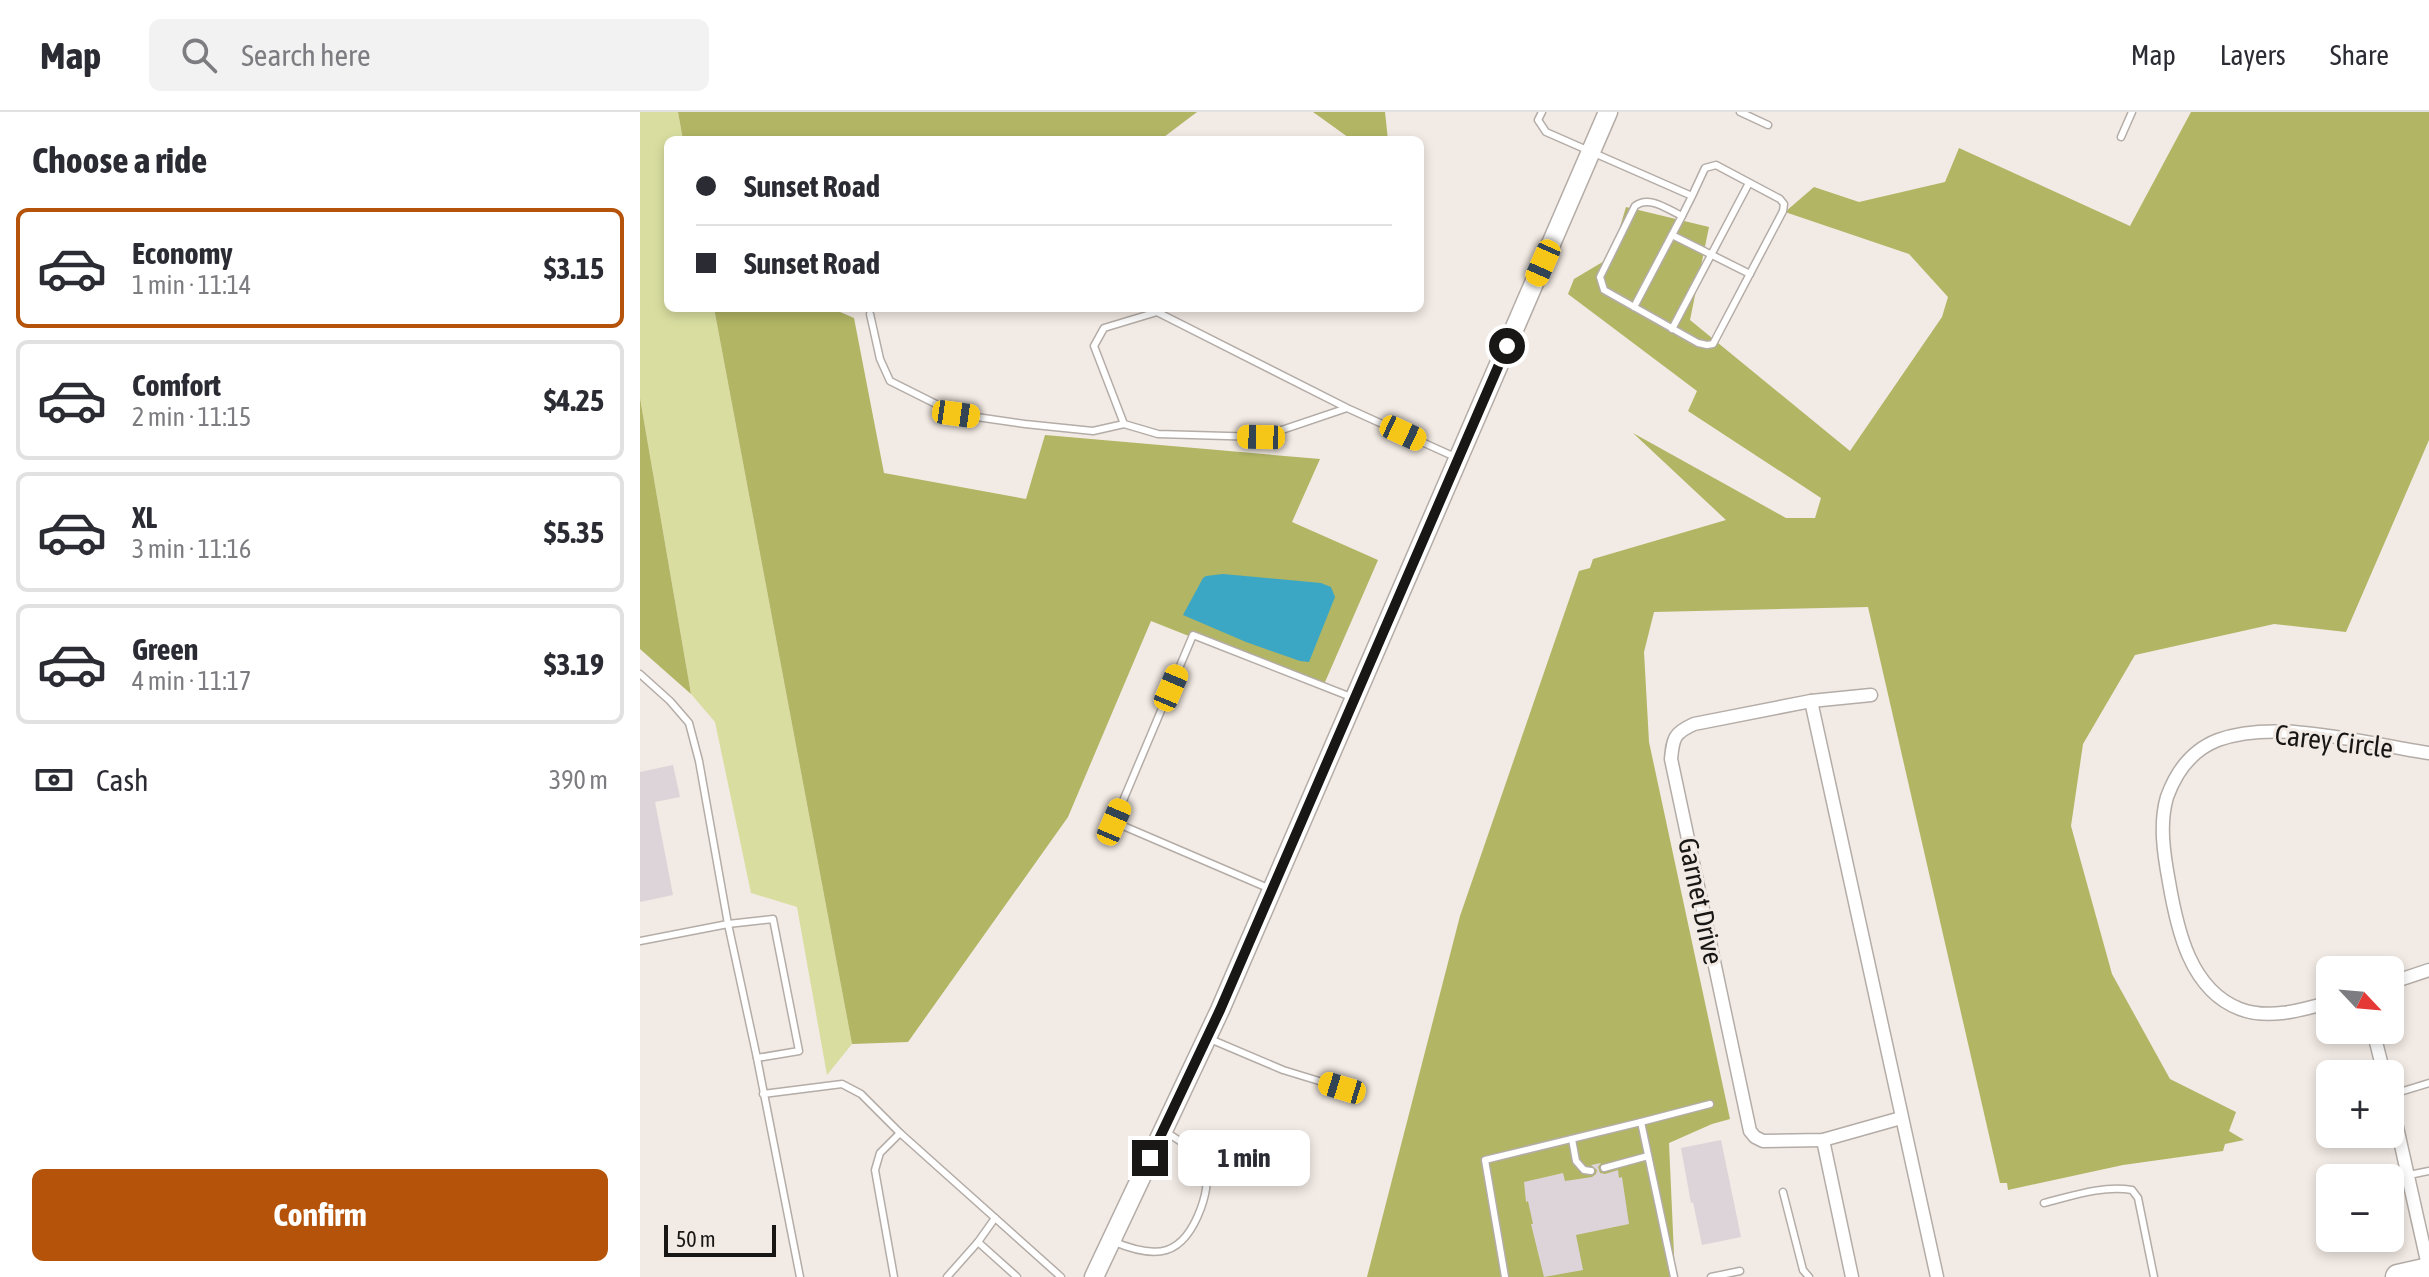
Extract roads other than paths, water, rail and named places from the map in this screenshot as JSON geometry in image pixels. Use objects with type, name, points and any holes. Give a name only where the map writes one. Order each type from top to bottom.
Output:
[{"type":"highway","points":[[2398,1277],[2429,1270]]},
{"type":"street","points":[[1094,1277],[1207,1037],[1608,112]]},
{"type":"street","name":"Garnet Drive","points":[[1871,695],[1811,701],[1694,724],[1678,733],[1673,740],[1671,759],[1750,1131],[1763,1141],[1823,1140],[1901,1118]]},
{"type":"street","points":[[1811,701],[1937,1277]]},
{"type":"street","name":"Carey Circle","points":[[2316,1006],[2293,1012],[2255,1013],[2231,1005],[2203,980],[2184,947],[2164,848],[2167,799],[2180,769],[2204,746],[2237,735],[2272,732],[2307,734],[2429,753]]},
{"type":"street","points":[[2404,978],[2429,970]]},
{"type":"street","points":[[1823,1140],[1852,1277]]},
{"type":"street","points":[[2403,1148],[2429,1270]]},
{"type":"lane","points":[[1542,112],[1538,120],[1546,132],[1692,196]]},
{"type":"lane","points":[[1740,112],[1768,125]]},
{"type":"lane","points":[[2121,137],[2132,112]]},
{"type":"lane","points":[[1634,307],[1682,216],[1705,168],[1716,165],[1784,204],[1713,344],[1707,345],[1698,343],[1672,329],[1604,290],[1600,277],[1639,202],[1647,200],[1682,216]]},
{"type":"lane","points":[[1672,329],[1749,183]]},
{"type":"lane","points":[[1672,235],[1750,274]]},
{"type":"lane","points":[[1124,424],[1094,346],[1104,328],[1157,312],[1347,408],[1458,458]]},
{"type":"lane","points":[[870,314],[880,359],[890,381],[956,414],[1093,431],[1124,424],[1158,434],[1261,437],[1347,408]]},
{"type":"lane","points":[[1271,889],[1114,822],[1193,635],[1354,699]]},
{"type":"lane","points":[[640,674],[689,723],[800,1277]]},
{"type":"lane","points":[[640,941],[728,924],[773,919],[799,1051],[757,1058]]},
{"type":"lane","points":[[1207,1037],[1283,1070],[1342,1088]]},
{"type":"lane","points":[[2404,1091],[2429,1083]]},
{"type":"lane","points":[[763,1094],[842,1084],[861,1094],[900,1133],[1061,1277]]},
{"type":"lane","points":[[1505,1277],[1485,1160],[1710,1104]]},
{"type":"lane","points":[[1641,1122],[1674,1277]]},
{"type":"lane","points":[[1111,1240],[1147,1253],[1169,1249],[1185,1241],[1195,1224],[1207,1191],[1206,1174],[1200,1158],[1163,1130]]},
{"type":"lane","points":[[894,1277],[875,1170],[880,1153],[900,1133]]},
{"type":"lane","points":[[1572,1139],[1576,1161],[1584,1170],[1591,1171]]},
{"type":"lane","points":[[1604,1168],[1648,1156]]},
{"type":"lane","points":[[2409,1175],[2429,1171]]},
{"type":"lane","points":[[2044,1203],[2103,1189],[2132,1190],[2138,1198],[2154,1277]]},
{"type":"lane","points":[[1783,1192],[1803,1270],[1809,1277]]},
{"type":"lane","points":[[947,1277],[995,1218]]},
{"type":"lane","points":[[978,1242],[1017,1277]]},
{"type":"lane","points":[[1711,1277],[1740,1271]]},
{"type":"water","points":[[1223,574],[1321,583],[1331,587],[1335,597],[1309,662],[1246,642],[1183,615],[1203,578]]}]
